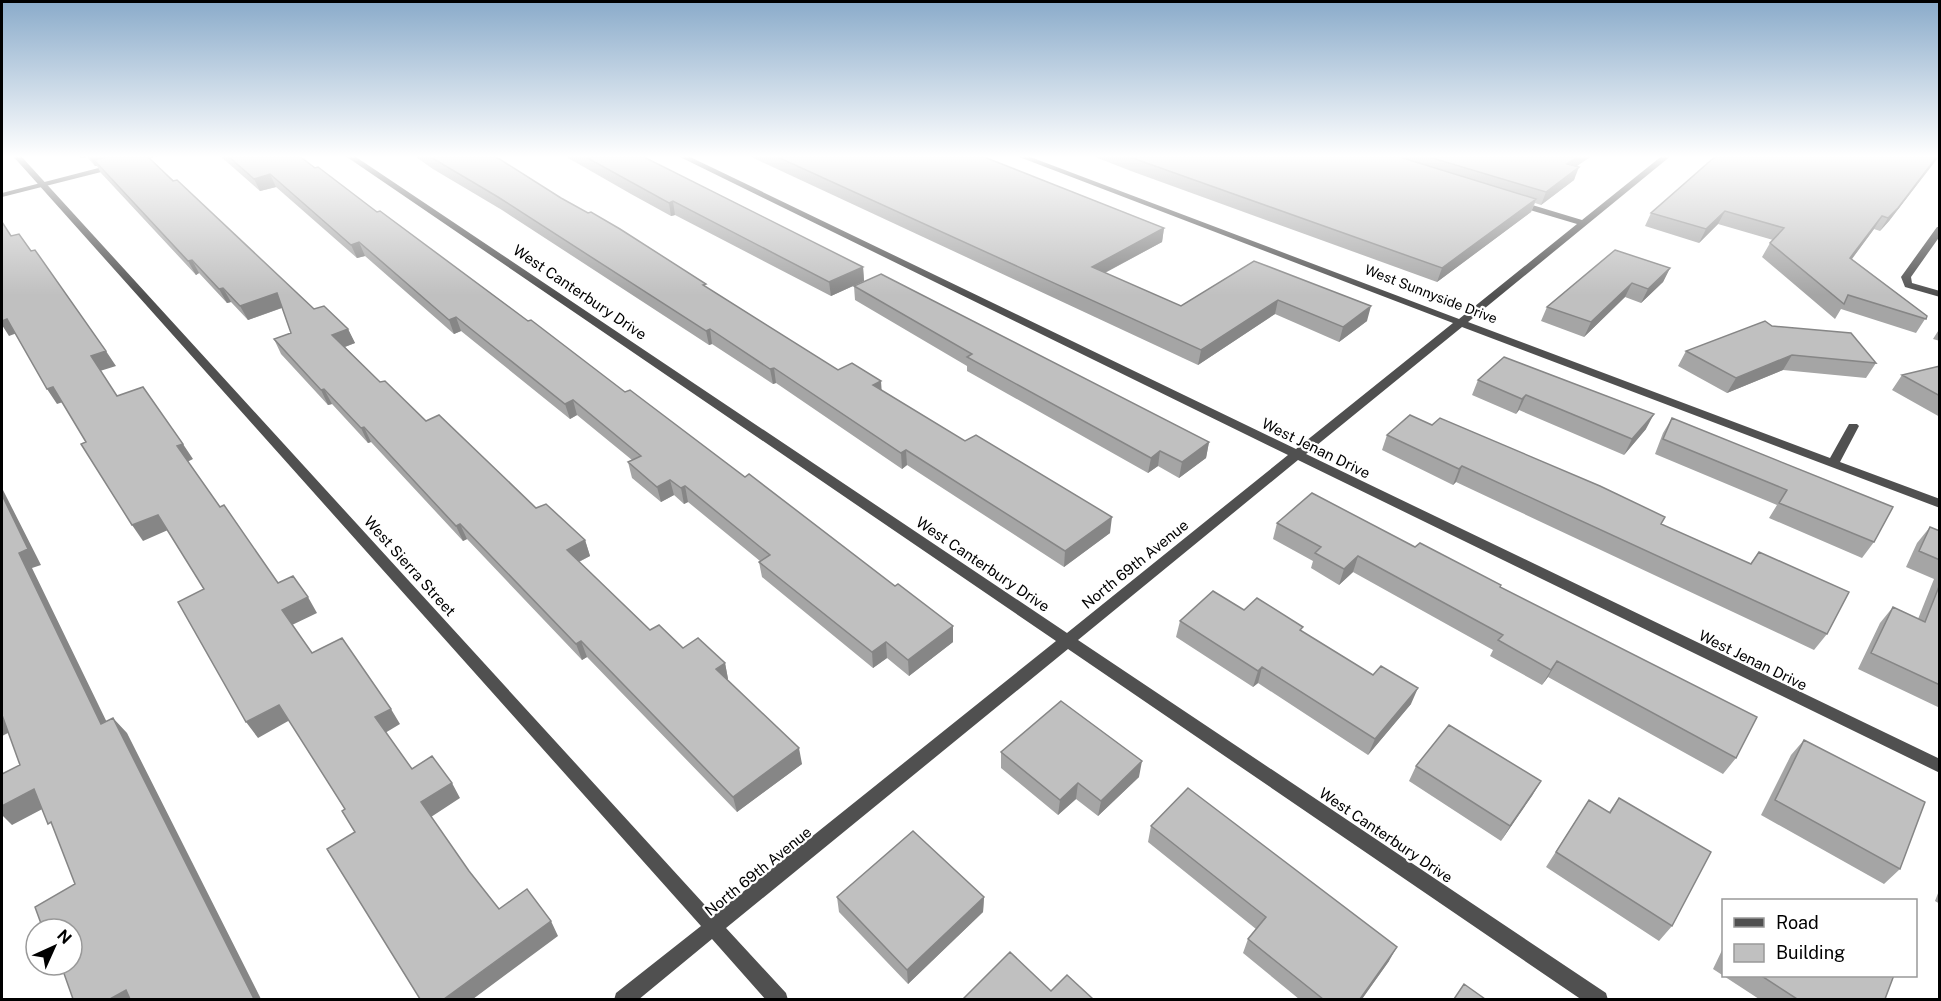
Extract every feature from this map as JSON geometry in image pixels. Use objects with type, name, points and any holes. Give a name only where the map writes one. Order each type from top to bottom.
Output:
[{"type":"street","name":"West Sierra Street","points":[[58,202],[779,999]]},
{"type":"street","name":"West Canterbury Drive","points":[[417,202],[1599,999]]},
{"type":"street","name":"West Jenan Drive","points":[[776,202],[1940,767]]},
{"type":"street","name":"West Sunnyside Drive","points":[[1142,202],[1940,504]]},
{"type":"street","points":[[1513,202],[1582,223]]},
{"type":"street","name":"North 69th Avenue","points":[[623,999],[715,927],[1609,202]]},
{"type":"street","points":[[1940,229],[1906,277],[1908,285],[1940,294]]},
{"type":"street","points":[[1833,464],[1853,426]]},
{"type":"building","points":[[133,202],[200,202],[314,309],[324,306],[348,329],[332,335],[380,382],[385,381],[426,421],[439,415],[536,508],[546,504],[585,540],[567,550],[650,630],[659,625],[683,648],[698,638],[725,663],[716,669],[799,748],[733,797],[581,641],[576,644],[460,524],[456,526],[364,427],[361,428],[324,389],[321,390],[274,339],[291,333],[277,293],[240,306],[223,288],[219,289],[192,260],[188,261]]},
{"type":"building","points":[[302,202],[364,202],[377,212],[380,211],[528,321],[531,320],[625,392],[630,390],[745,477],[749,474],[895,586],[898,584],[953,626],[908,660],[886,642],[872,652],[759,562],[770,555],[685,486],[681,488],[670,480],[657,487],[628,462],[641,456],[573,400],[565,404],[456,317],[449,320],[359,242],[351,245]]},
{"type":"building","points":[[505,202],[568,202],[588,213],[591,212],[838,370],[852,363],[881,381],[873,385],[965,441],[976,435],[1112,517],[1065,551],[906,450],[901,453],[774,368],[770,369],[710,329],[706,331]]},
{"type":"building","points":[[674,202],[733,202],[863,267],[829,282]]},
{"type":"building","points":[[876,202],[1097,202],[1164,228],[1092,267],[1181,306],[1254,261],[1371,306],[1343,327],[1278,300],[1201,350]]},
{"type":"building","points":[[1255,202],[1532,202],[1442,268]]},
{"type":"building","points":[[1664,202],[1903,202],[1888,218],[1882,216],[1850,258],[1927,316],[1926,319],[1848,295],[1844,304],[1770,243],[1784,228],[1725,211],[1706,229],[1651,213]]},
{"type":"building","points":[[2,222],[11,236],[19,234],[31,251],[35,250],[106,351],[91,356],[117,396],[143,387],[183,444],[177,446],[220,507],[224,505],[278,583],[293,576],[308,597],[282,610],[312,653],[342,638],[391,709],[375,717],[412,769],[432,756],[452,783],[421,802],[469,871],[499,909],[527,889],[551,921],[444,999],[420,999],[327,849],[355,832],[342,811],[345,809],[279,705],[246,722],[178,602],[204,589],[158,515],[132,525],[81,444],[86,442],[53,387],[47,389],[7,319],[2,321]]},
{"type":"building","points":[[1615,250],[1670,268],[1648,289],[1632,283],[1591,322],[1547,307]]},
{"type":"building","points":[[881,274],[1209,442],[1182,462],[1160,451],[1151,458],[967,357],[972,354],[854,286]]},
{"type":"building","points":[[1765,321],[1772,326],[1851,333],[1876,363],[1792,355],[1736,378],[1686,351]]},
{"type":"building","points":[[1504,357],[1654,414],[1632,439],[1526,395],[1522,399],[1478,380]]},
{"type":"building","points":[[1940,366],[1940,396],[1902,375]]},
{"type":"building","points":[[1410,415],[1432,425],[1440,418],[1600,486],[1665,517],[1661,524],[1751,564],[1759,552],[1849,592],[1827,634],[1462,466],[1459,469],[1387,435]]},
{"type":"building","points":[[1672,418],[1893,507],[1874,542],[1779,503],[1787,490],[1663,439]]},
{"type":"building","points":[[1312,493],[1415,547],[1420,543],[1501,585],[1500,587],[1757,717],[1736,758],[1557,661],[1551,670],[1498,640],[1503,635],[1358,556],[1344,569],[1315,553],[1321,547],[1277,523]]},
{"type":"building","points":[[2,495],[28,549],[19,553],[101,724],[113,718],[254,999],[130,999],[126,990],[110,999],[73,999],[65,977],[84,977],[84,917],[39,917],[35,907],[75,884],[51,822],[48,824],[34,789],[2,806],[2,774],[20,765],[2,715]]},
{"type":"building","points":[[1930,527],[1940,531],[1940,560],[1919,551]]},
{"type":"building","points":[[1940,584],[1940,685],[1871,653],[1893,607],[1925,622]]},
{"type":"building","points":[[1213,591],[1244,610],[1257,598],[1303,627],[1300,630],[1373,675],[1381,666],[1418,688],[1375,739],[1262,667],[1258,671],[1180,621]]},
{"type":"building","points":[[1061,701],[1142,761],[1101,801],[1078,783],[1060,800],[1001,752]]},
{"type":"building","points":[[1449,725],[1541,781],[1510,826],[1416,766]]},
{"type":"building","points":[[1804,740],[1925,802],[1900,869],[1775,800]]},
{"type":"building","points":[[1188,788],[1397,947],[1360,999],[1323,999],[1248,939],[1266,917],[1151,826]]},
{"type":"building","points":[[1619,798],[1711,852],[1672,926],[1556,852],[1589,800],[1610,813]]},
{"type":"building","points":[[913,831],[984,897],[907,970],[837,897]]},
{"type":"building","points":[[1010,952],[1051,991],[1067,975],[1093,999],[963,999]]},
{"type":"building","points":[[1763,977],[1893,977],[1885,999],[1797,999]]},
{"type":"building","points":[[1464,984],[1485,999],[1454,999]]}]
